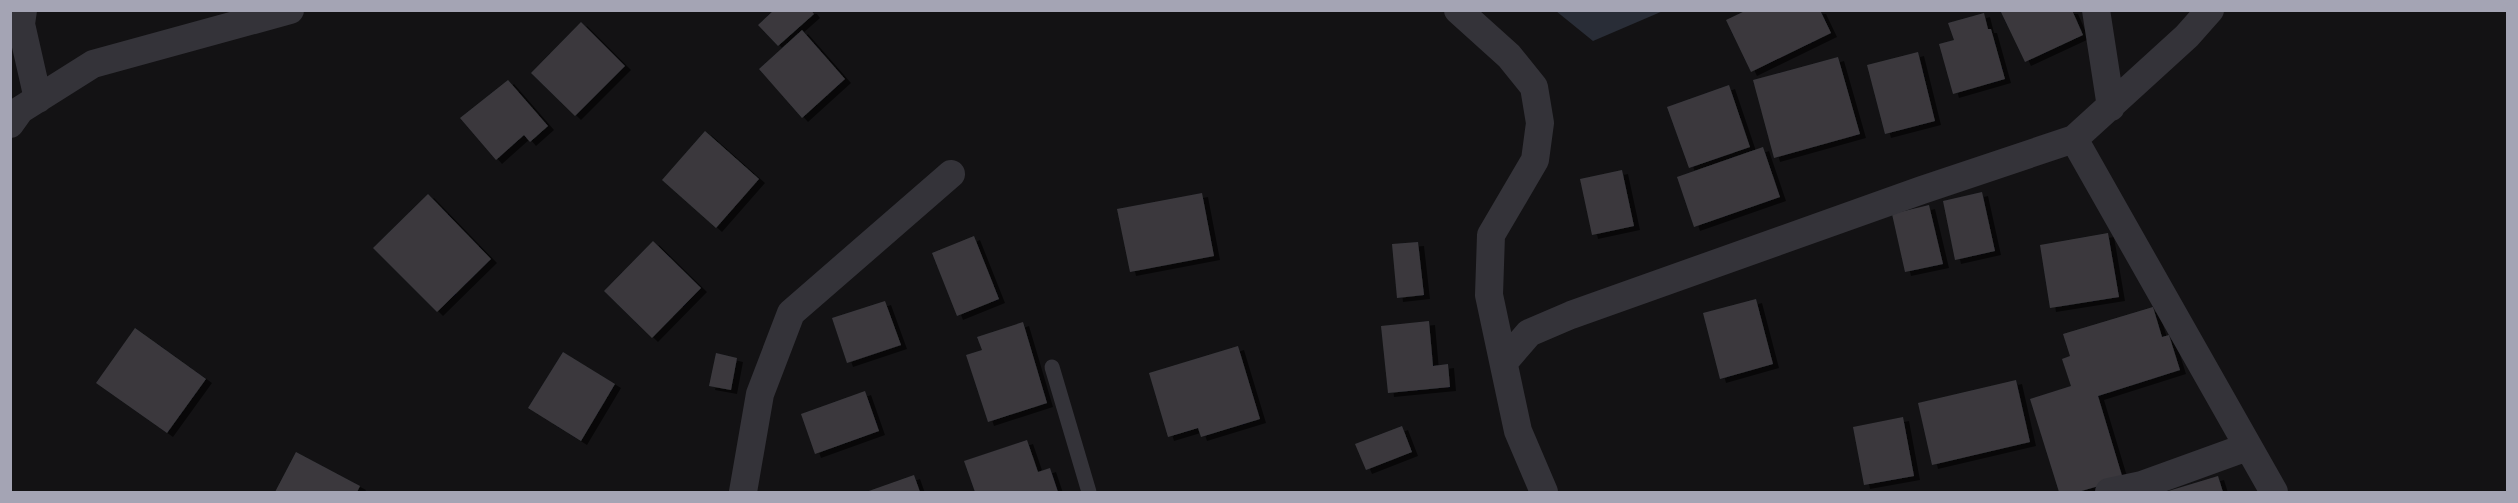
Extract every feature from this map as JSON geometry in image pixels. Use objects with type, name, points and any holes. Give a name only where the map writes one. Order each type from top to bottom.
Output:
[{"type":"street","points":[[23,10],[21,24],[38,99]]},
{"type":"street","points":[[10,124],[20,110],[93,64],[290,10]]},
{"type":"street","points":[[1458,10],[1509,56],[1534,87],[1540,123],[1535,160],[1491,235],[1489,295],[1518,431],[1544,492]]},
{"type":"street","points":[[2096,10],[2111,107]]},
{"type":"street","points":[[1504,362],[1529,333],[1571,315],[1922,190],[2074,139],[2187,36],[2210,10]]},
{"type":"street","points":[[2074,139],[2274,492]]},
{"type":"street","points":[[743,492],[760,394],[791,313],[951,174]]},
{"type":"street","points":[[2109,492],[2142,485],[2247,447]]},
{"type":"lane","points":[[1052,367],[1089,492]]},
{"type":"shaded area","points":[[1556,11],[1663,11],[1593,41]]},
{"type":"building","points":[[774,10],[811,10],[814,14],[778,46],[758,25]]},
{"type":"building","points":[[1747,10],[1820,10],[1831,33],[1751,72],[1726,20]]},
{"type":"building","points":[[2000,10],[2072,10],[2083,35],[2025,62]]},
{"type":"building","points":[[1984,13],[1988,29],[1991,29],[2005,79],[1953,94],[1939,44],[1954,40],[1948,23]]},
{"type":"building","points":[[581,22],[625,66],[575,116],[531,73]]},
{"type":"building","points":[[802,30],[845,79],[802,118],[759,69]]},
{"type":"building","points":[[1918,52],[1935,121],[1885,134],[1867,65]]},
{"type":"building","points":[[1838,57],[1860,134],[1774,158],[1753,80]]},
{"type":"building","points":[[508,80],[548,126],[530,142],[524,135],[496,160],[460,118]]},
{"type":"building","points":[[1729,85],[1750,147],[1689,168],[1667,107]]},
{"type":"building","points":[[705,131],[759,179],[716,228],[662,180]]},
{"type":"building","points":[[1763,147],[1780,197],[1694,227],[1677,177]]},
{"type":"building","points":[[1622,170],[1634,226],[1592,235],[1580,179]]},
{"type":"building","points":[[1982,192],[1995,251],[1955,260],[1943,201]]},
{"type":"building","points":[[1202,193],[1214,256],[1130,272],[1117,209]]},
{"type":"building","points":[[428,194],[491,259],[437,312],[373,248]]},
{"type":"building","points":[[1929,205],[1943,264],[1905,272],[1892,214]]},
{"type":"building","points":[[2108,233],[2119,297],[2050,308],[2040,245]]},
{"type":"building","points":[[974,236],[999,299],[957,316],[932,253]]},
{"type":"building","points":[[653,241],[701,288],[652,338],[604,291]]},
{"type":"building","points":[[1418,242],[1424,295],[1397,298],[1392,244]]},
{"type":"building","points":[[1756,299],[1773,364],[1720,379],[1703,313]]},
{"type":"building","points":[[885,301],[901,345],[847,363],[832,318]]},
{"type":"building","points":[[2153,307],[2162,337],[2169,335],[2180,370],[2098,396],[2123,479],[2078,492],[2059,492],[2030,399],[2071,386],[2062,359],[2070,356],[2063,334]]},
{"type":"building","points":[[1429,321],[1433,366],[1448,364],[1450,387],[1388,393],[1381,326]]},
{"type":"building","points":[[1023,322],[1047,403],[988,422],[966,355],[982,350],[977,337]]},
{"type":"building","points":[[135,328],[206,379],[167,433],[96,383]]},
{"type":"building","points":[[1238,346],[1260,419],[1201,437],[1198,428],[1168,437],[1149,373]]},
{"type":"building","points":[[563,352],[615,384],[581,441],[528,408]]},
{"type":"building","points":[[716,353],[737,358],[731,390],[709,386]]},
{"type":"building","points":[[2016,380],[2030,442],[1932,465],[1918,403]]},
{"type":"building","points":[[865,391],[879,431],[815,454],[801,414]]},
{"type":"building","points":[[1903,417],[1914,476],[1864,485],[1853,427]]},
{"type":"building","points":[[1402,426],[1412,452],[1366,470],[1355,444]]},
{"type":"building","points":[[1027,440],[1038,472],[1050,468],[1058,492],[975,492],[964,461]]},
{"type":"building","points":[[296,452],[360,486],[357,492],[275,492]]},
{"type":"building","points":[[914,475],[920,492],[866,492]]},
{"type":"building","points":[[2218,476],[2223,492],[2165,492]]}]
